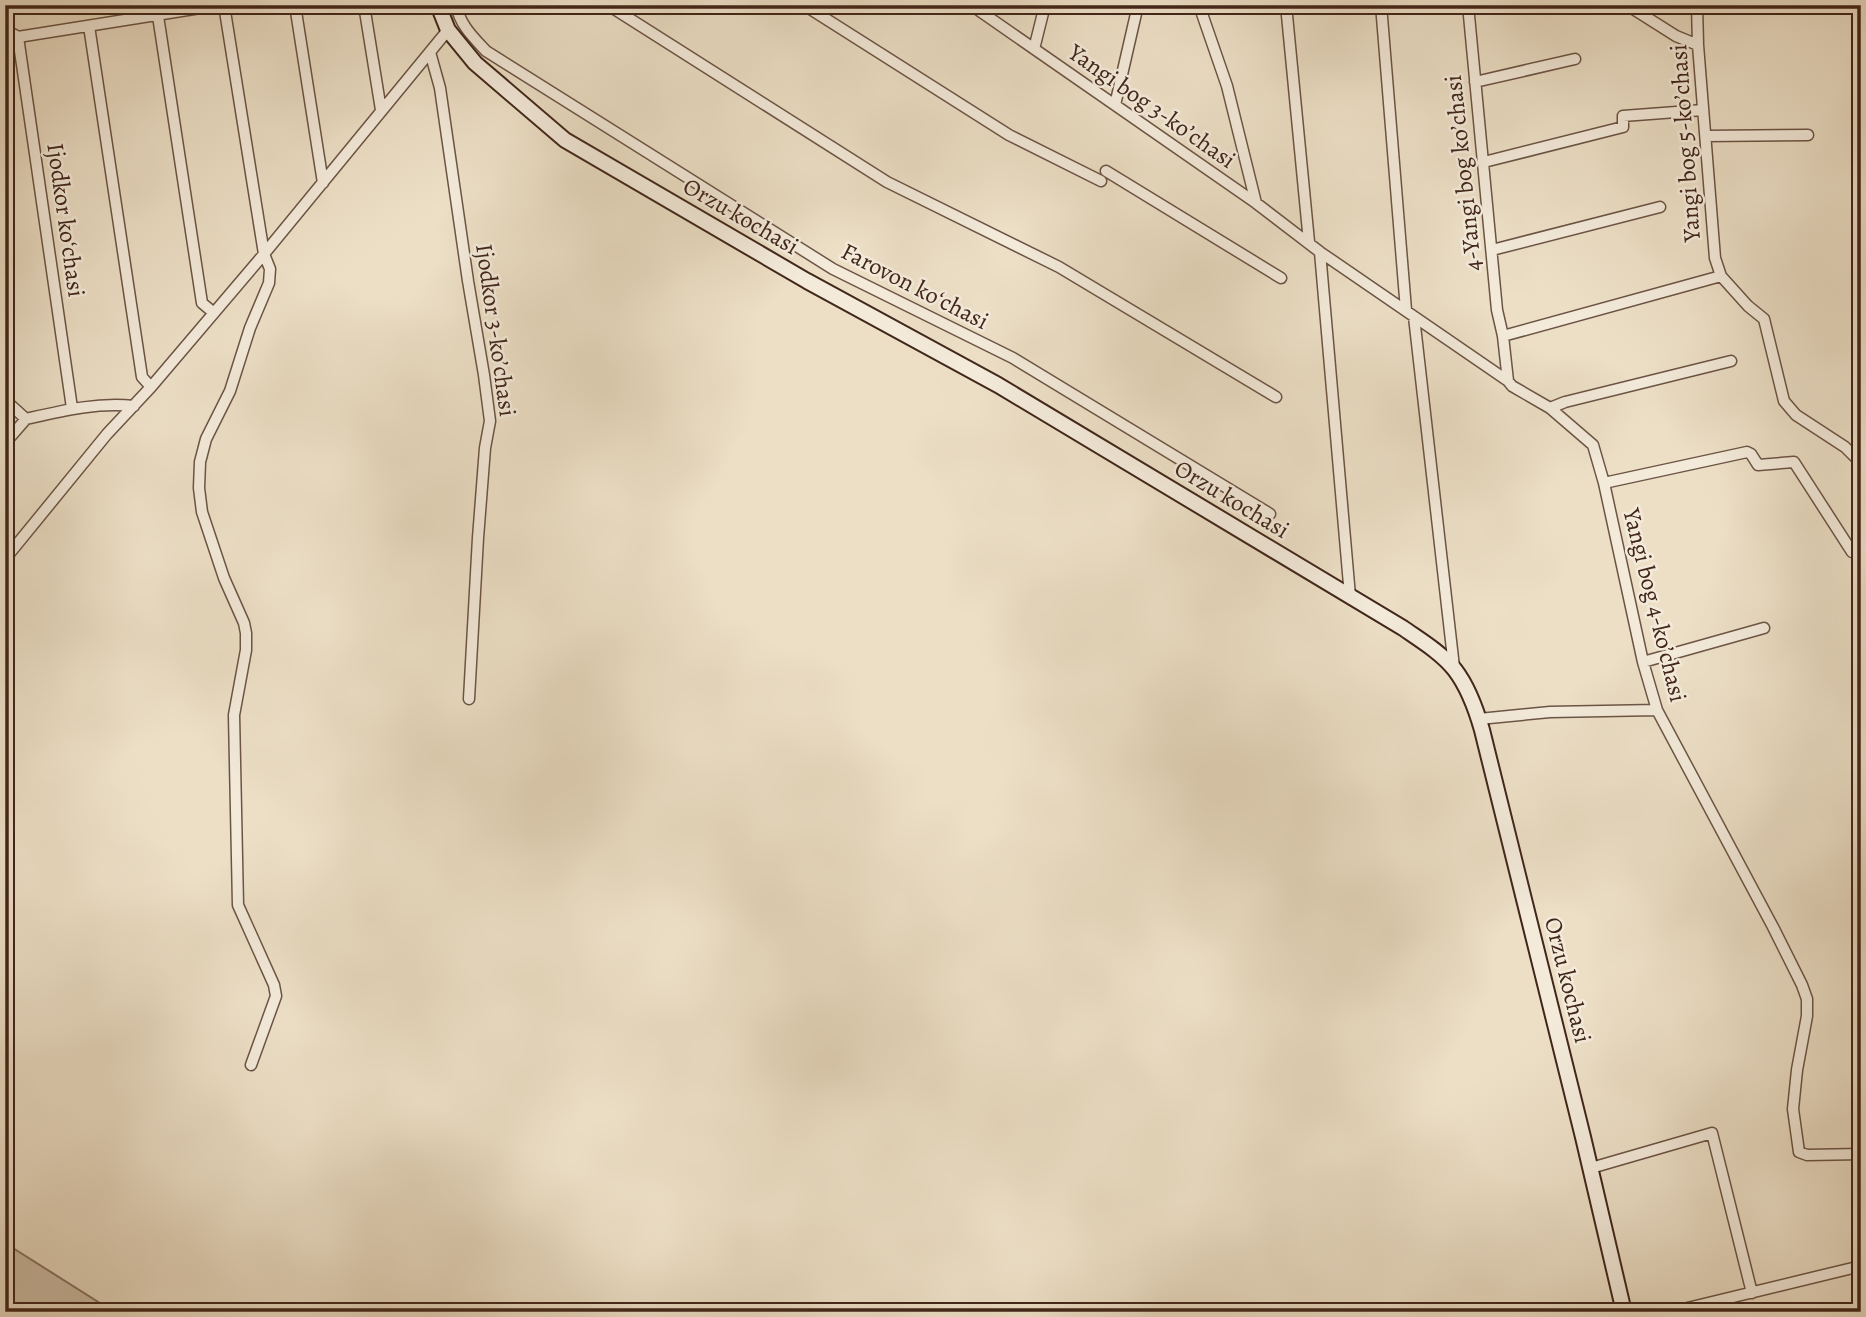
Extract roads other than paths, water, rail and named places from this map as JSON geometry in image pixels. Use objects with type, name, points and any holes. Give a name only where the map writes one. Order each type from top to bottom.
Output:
[{"type":"main road","name":"Orzu kochasi","points":[[438,5],[448,30],[475,63],[565,140],[807,281],[998,385],[1403,628],[1454,668],[1479,719],[1591,1167],[1624,1312]]},
{"type":"street","points":[[5,35],[13,34],[18,37],[219,5]]},
{"type":"street","points":[[224,5],[264,254],[270,269],[269,283],[250,328],[230,391],[206,439],[200,461],[202,512],[246,633],[246,650],[234,715],[238,905],[274,985],[276,996],[251,1065]]},
{"type":"street","points":[[295,5],[323,183]]},
{"type":"street","points":[[364,5],[382,110]]},
{"type":"street","name":"Farovon koʻchasi","points":[[456,5],[458,16],[466,30],[486,51],[733,207],[834,269],[1013,358],[1270,514]]},
{"type":"street","points":[[608,5],[887,182],[1059,267],[1276,397]]},
{"type":"street","points":[[804,5],[1009,135],[1101,181]]},
{"type":"street","name":"Yangi bog 3-koʼchasi","points":[[971,5],[1309,242]]},
{"type":"street","points":[[1034,49],[1045,5]]},
{"type":"street","points":[[1115,105],[1138,5]]},
{"type":"street","points":[[1199,5],[1227,86],[1256,203]]},
{"type":"street","points":[[1286,5],[1309,242]]},
{"type":"street","points":[[1381,5],[1410,313],[1454,668]]},
{"type":"street","name":"4-Yangi bog koʼchasi","points":[[1468,5],[1497,310],[1508,381]]},
{"type":"street","points":[[1627,5],[1676,36],[1698,45]]},
{"type":"street","name":"Yangi bog 5-koʼchasi","points":[[1697,5],[1715,258],[1721,276]]},
{"type":"street","points":[[158,16],[202,303],[214,313]]},
{"type":"street","name":"Ijodkor koʻchasi","points":[[89,26],[142,377],[151,387]]},
{"type":"street","points":[[5,559],[107,434],[151,387],[264,254],[448,30]]},
{"type":"street","name":"Ijodkor koʻchasi","points":[[18,37],[72,408]]},
{"type":"street","name":"Ijodkor 3-koʼchasi","points":[[430,52],[440,88],[490,421],[485,448],[478,538],[469,699]]},
{"type":"street","points":[[1475,82],[1575,60]]},
{"type":"street","points":[[1484,162],[1623,127],[1623,116],[1703,110]]},
{"type":"street","points":[[1706,136],[1808,135]]},
{"type":"street","points":[[1106,171],[1281,278]]},
{"type":"street","points":[[1492,250],[1660,207]]},
{"type":"street","name":"Yangi bog 4-koʼchasi","points":[[1309,242],[1512,386],[1550,408],[1592,445],[1604,483],[1643,662],[1657,709],[1773,927],[1807,999],[1807,1016],[1793,1110],[1799,1153],[1861,1154]]},
{"type":"street","points":[[1320,251],[1350,596]]},
{"type":"street","points":[[1503,336],[1721,276],[1763,319],[1784,401],[1796,415],[1845,447],[1861,463]]},
{"type":"street","points":[[1550,408],[1564,402],[1731,362]]},
{"type":"street","points":[[5,400],[26,419]]},
{"type":"street","points":[[5,443],[26,419],[72,408],[117,404],[134,406]]},
{"type":"street","points":[[1604,483],[1746,452],[1751,454],[1758,465],[1794,462],[1852,552]]},
{"type":"street","points":[[1643,662],[1764,628]]},
{"type":"street","points":[[1479,719],[1550,712],[1657,709]]},
{"type":"street","points":[[1591,1167],[1712,1133],[1752,1293]]},
{"type":"street","points":[[1671,1312],[1861,1266]]}]
